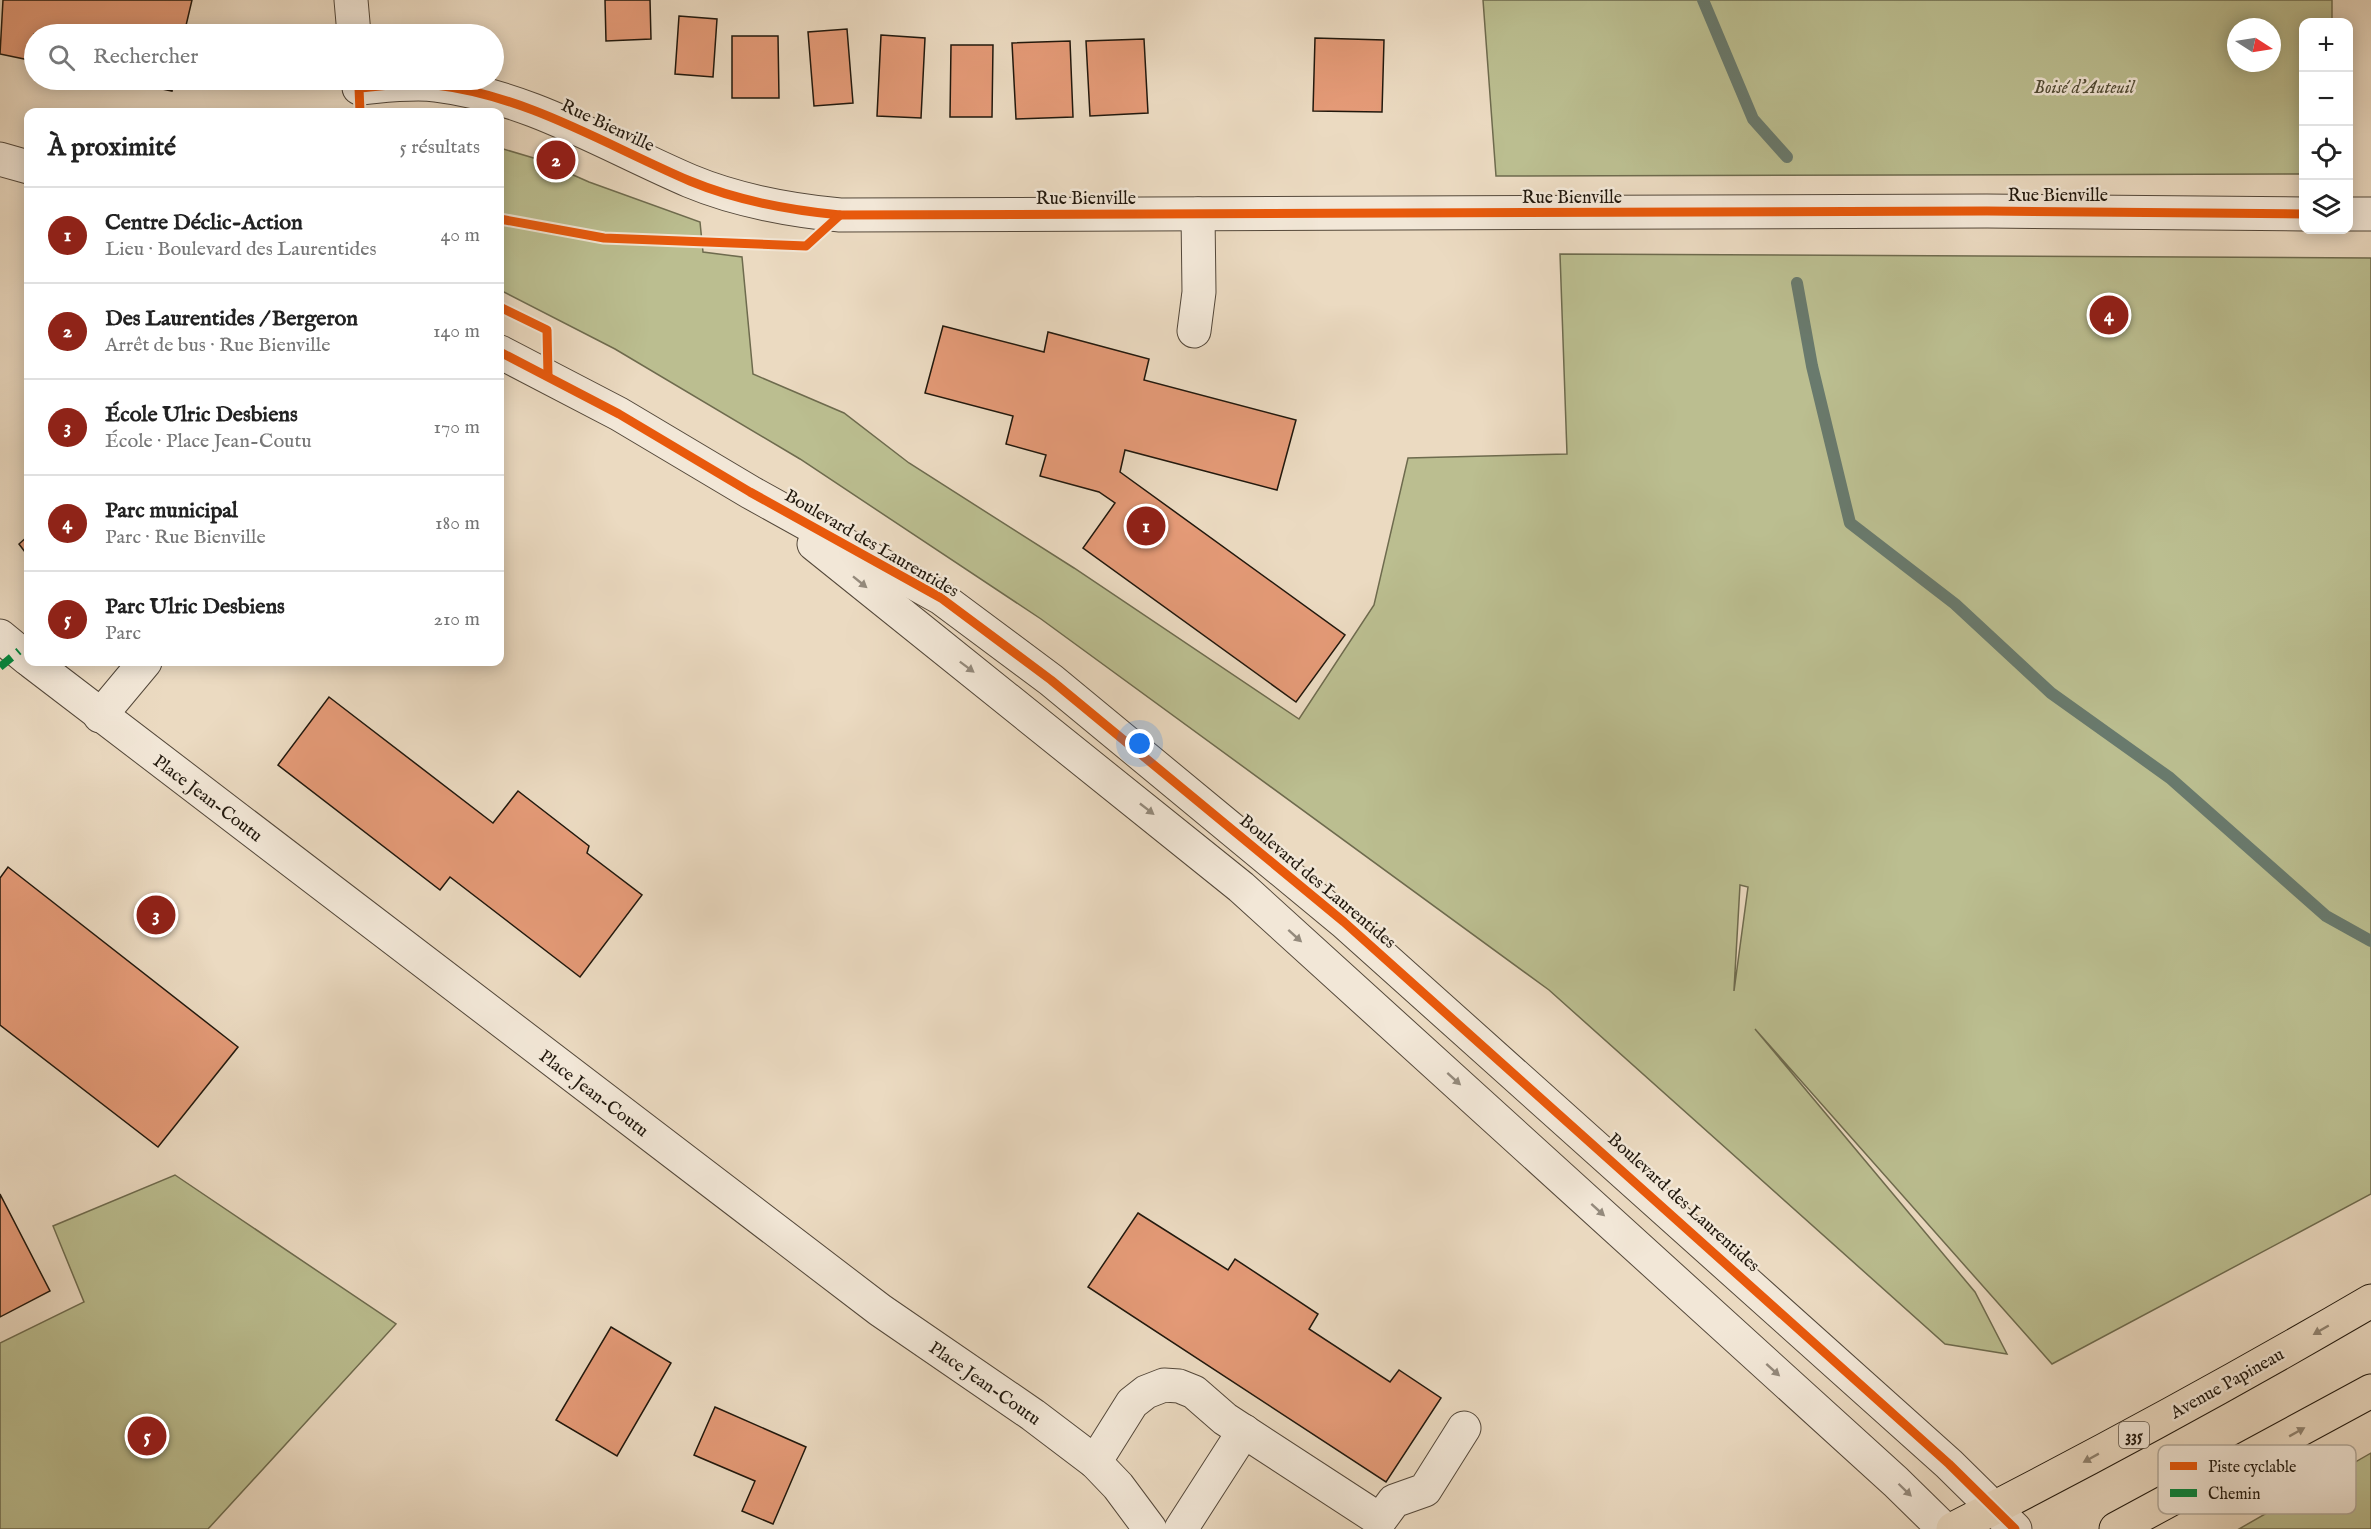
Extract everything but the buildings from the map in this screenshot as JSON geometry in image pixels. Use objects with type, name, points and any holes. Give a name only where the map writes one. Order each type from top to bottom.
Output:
[{"type":"highway","name":"Avenue Papineau","points":[[1953,1529],[2005,1518],[2371,1301]]},
{"type":"highway","points":[[2271,1445],[2371,1391]]},
{"type":"highway","points":[[2116,1529],[2158,1506]]},
{"type":"street","points":[[351,0],[353,24]]},
{"type":"street","name":"Rue Bienville","points":[[359,93],[388,90]]},
{"type":"street","name":"Rue Bienville","points":[[459,90],[487,96],[561,120],[692,182],[759,204],[840,215],[1988,211],[2299,214]]},
{"type":"street","points":[[0,159],[24,165]]},
{"type":"street","points":[[1194,331],[1199,292],[1198,214]]},
{"type":"street","points":[[2353,214],[2371,214]]},
{"type":"street","name":"Boulevard des Laurentides","points":[[504,354],[619,414],[750,492],[941,598],[1127,741],[1344,922],[1455,1019],[1893,1412],[2005,1518]]},
{"type":"street","name":"Boulevard des Laurentides","points":[[750,492],[920,632],[1029,715],[1241,887],[1896,1482],[1944,1529]]},
{"type":"street","name":"Place Jean-Coutu","points":[[0,636],[24,655]]},
{"type":"street","name":"Place Jean-Coutu","points":[[38,666],[880,1310],[1033,1415],[1095,1462],[1118,1486],[1150,1529]]},
{"type":"street","points":[[100,716],[142,666]]},
{"type":"street","points":[[1095,1462],[1132,1403],[1146,1392],[1164,1385],[1179,1386],[1194,1392],[1225,1419],[1380,1520],[1394,1501],[1425,1490],[1464,1428]]},
{"type":"street","points":[[1180,1529],[1244,1431]]},
{"type":"green space","name":"Boisé d'Auteuil","points":[[1483,0],[2332,0],[2332,18],[2299,18],[2299,174],[1496,176]]},
{"type":"green space","points":[[504,149],[537,159],[589,182],[700,222],[703,252],[742,257],[753,374],[844,413],[909,463],[1074,568],[1299,719],[1374,605],[1408,458],[1567,454],[1560,254],[2371,258],[2371,1194],[2052,1364],[1755,1029],[1975,1292],[2007,1354],[1945,1344],[1549,990],[1041,619],[800,459],[615,349],[504,292]],"holes":[[[1740,885],[1748,887],[1734,991]]]},
{"type":"green space","points":[[175,1175],[396,1324],[208,1529],[0,1529],[0,1343],[84,1302],[53,1226]]},
{"type":"green space","points":[[2371,1453],[2371,1529],[2239,1529],[2265,1514],[2356,1514],[2356,1462]]},
{"type":"waterway","points":[[1703,0],[1753,119],[1787,157]]},
{"type":"waterway","points":[[1797,283],[1812,366],[1850,523],[1955,604],[2051,693],[2170,778],[2326,916],[2371,941]]},
{"type":"marked path","points":[[0,667],[19,651]]},
{"type":"cycle path","points":[[359,90],[360,108]]},
{"type":"cycle path","points":[[464,90],[535,111],[690,181],[726,194],[764,204],[840,215],[1987,211],[2299,214]]},
{"type":"cycle path","points":[[504,220],[604,238],[806,246],[840,215]]},
{"type":"cycle path","points":[[504,309],[547,330],[548,376]]},
{"type":"cycle path","points":[[504,354],[619,414],[750,492],[941,598],[1051,680],[1344,922],[1949,1464],[2015,1529]]},
{"type":"place","name":"Des Laurentides / Bergeron","points":[[556,160]]},
{"type":"place","name":"Parc municipal","points":[[2109,315]]},
{"type":"place","name":"Centre Déclic-Action","points":[[1146,526]]},
{"type":"place","name":"École Ulric Desbiens","points":[[156,915]]},
{"type":"place","name":"Parc Ulric Desbiens","points":[[147,1436]]}]
